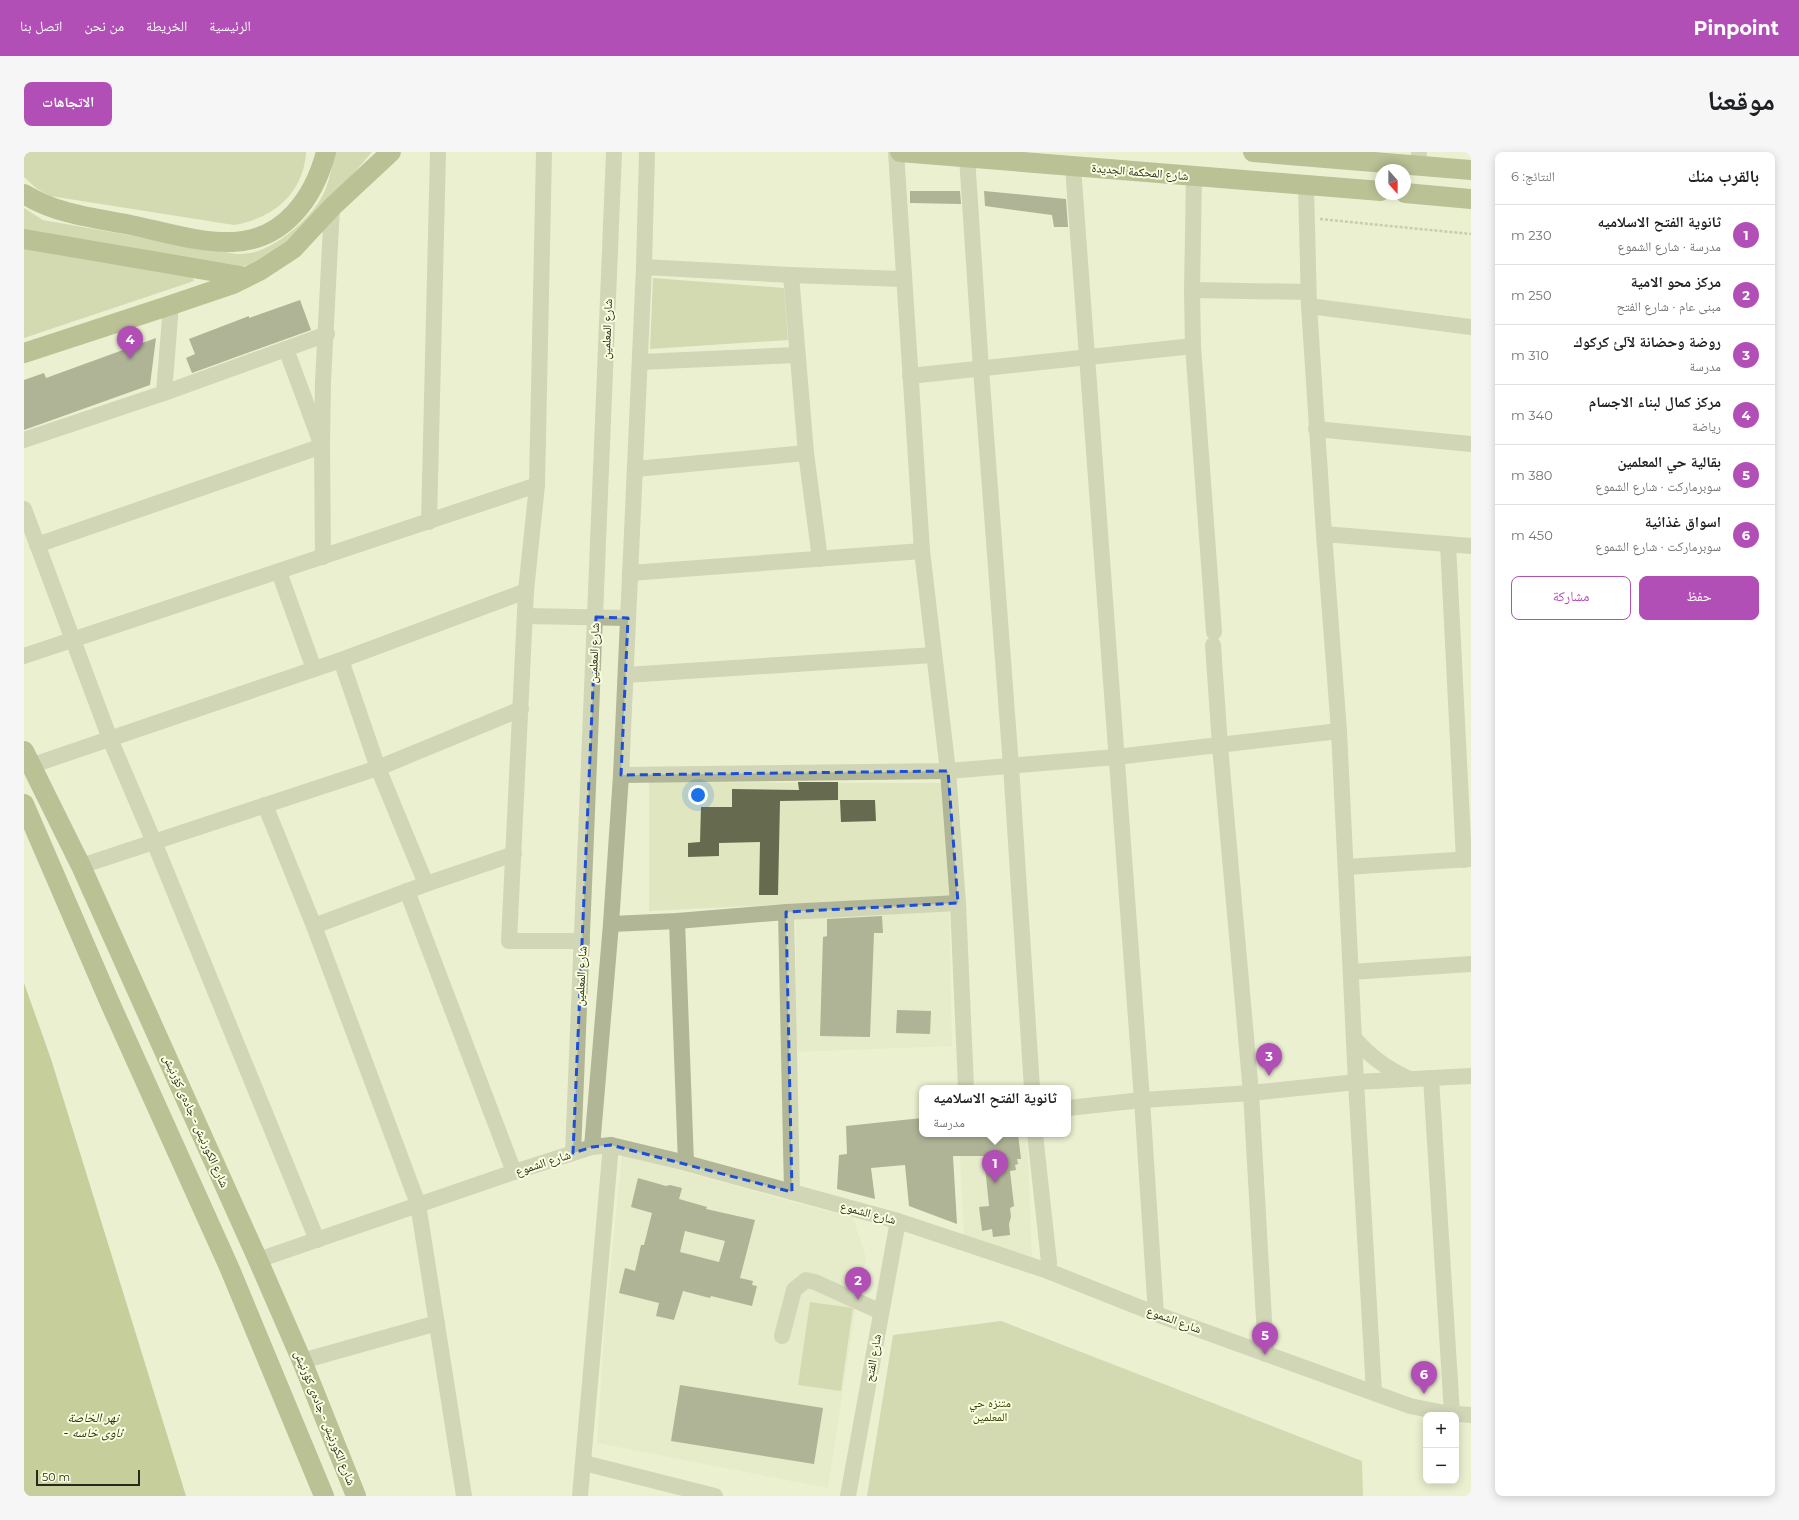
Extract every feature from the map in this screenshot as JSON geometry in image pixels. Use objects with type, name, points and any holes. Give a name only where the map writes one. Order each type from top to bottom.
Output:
[{"type":"main road","points":[[24,194],[44,206],[68,213],[193,238],[220,242],[244,241],[272,232],[302,206],[314,186],[323,165],[326,152]]},
{"type":"main road","points":[[24,353],[233,284],[267,267],[293,249],[332,207],[391,152]]},
{"type":"main road","name":"شارع المحكمة الجديدة","points":[[900,152],[1375,191]]},
{"type":"main road","points":[[1253,152],[1418,158],[1471,170]]},
{"type":"main road","points":[[1411,194],[1471,199]]},
{"type":"main road","points":[[24,239],[246,277]]},
{"type":"main road","name":"شارع الكورنيش - جادەی کۆرنیش","points":[[27,758],[80,866],[153,1024],[302,1361],[349,1474],[356,1496]]},
{"type":"main road","points":[[24,804],[125,1037],[229,1267],[324,1496]]},
{"type":"main road","points":[[110,1003],[138,991]]},
{"type":"main road","points":[[125,1037],[153,1024]]},
{"type":"street","points":[[429,522],[438,152]]},
{"type":"street","points":[[544,152],[537,485],[526,591],[509,941],[582,941]]},
{"type":"street","name":"شارع المعلمين","points":[[573,1153],[614,152]]},
{"type":"street","name":"شارع المعلمين","points":[[592,1147],[621,775],[644,267],[647,152]]},
{"type":"street","points":[[896,152],[903,279],[922,551],[933,655],[948,771],[958,903],[966,1085]]},
{"type":"street","points":[[968,157],[981,368],[1011,766],[1032,1085]]},
{"type":"street","points":[[1073,167],[1142,1100],[1156,1314]]},
{"type":"street","points":[[1194,177],[1192,290],[1193,346],[1220,746],[1251,1093],[1266,1354]]},
{"type":"street","points":[[1306,185],[1308,299],[1316,430],[1339,731],[1356,1082],[1374,1392]]},
{"type":"street","points":[[323,557],[323,382],[327,334],[332,207]]},
{"type":"street","points":[[644,267],[903,279]]},
{"type":"street","points":[[791,275],[806,453],[820,559]]},
{"type":"street","points":[[1192,290],[1308,299],[1471,327]]},
{"type":"street","points":[[164,393],[171,305]]},
{"type":"street","points":[[24,440],[164,393],[327,334]]},
{"type":"street","points":[[910,376],[1193,346]]},
{"type":"street","points":[[286,349],[322,446]]},
{"type":"street","points":[[640,362],[797,355]]},
{"type":"street","points":[[1316,430],[1471,444]]},
{"type":"street","points":[[37,544],[322,446]]},
{"type":"street","points":[[635,469],[806,453]]},
{"type":"street","points":[[24,656],[537,485]]},
{"type":"street","points":[[24,510],[110,739],[154,842],[317,1240]]},
{"type":"street","points":[[1324,534],[1471,546]]},
{"type":"street","points":[[1346,867],[1468,859],[1448,544]]},
{"type":"street","points":[[630,573],[922,551]]},
{"type":"street","points":[[279,572],[314,669]]},
{"type":"street","points":[[27,758],[110,739],[341,660],[526,591]]},
{"type":"street","points":[[525,616],[628,618]]},
{"type":"street","points":[[626,675],[933,655]]},
{"type":"street","points":[[341,660],[378,768],[426,884]]},
{"type":"street","points":[[80,866],[378,768],[521,709]]},
{"type":"street","points":[[621,775],[948,771],[1116,757],[1339,731]]},
{"type":"street","points":[[265,805],[314,926],[418,1204],[464,1496]]},
{"type":"street","points":[[314,926],[426,884],[514,854]]},
{"type":"street","points":[[407,891],[514,1172]]},
{"type":"street","points":[[610,924],[677,921],[786,912],[958,903]]},
{"type":"street","points":[[786,912],[792,1192]]},
{"type":"street","points":[[677,921],[686,1164]]},
{"type":"street","points":[[1351,972],[1471,964]]},
{"type":"street","points":[[1355,1039],[1369,1055],[1389,1069],[1408,1079]]},
{"type":"street","points":[[1071,1108],[1142,1100],[1251,1093],[1356,1082],[1471,1076]]},
{"type":"street","points":[[1431,1078],[1452,1412]]},
{"type":"street","points":[[1035,1137],[1048,1271]]},
{"type":"street","points":[[580,1496],[611,1145]]},
{"type":"street","name":"شارع الشموع","points":[[258,1260],[514,1172],[592,1147],[611,1145],[898,1221],[1048,1271],[1156,1314],[1410,1406],[1442,1412]]},
{"type":"street","name":"شارع الفتح","points":[[848,1496],[898,1221]]},
{"type":"street","points":[[782,1336],[794,1290],[806,1280],[815,1282],[881,1312]]},
{"type":"street","points":[[302,1361],[436,1323]]},
{"type":"street","name":"شارع الشموع","points":[[1459,1414],[1471,1415]]},
{"type":"street","points":[[584,1464],[715,1496]]},
{"type":"path","points":[[1307,218],[1471,234]]},
{"type":"highlighted area","points":[[596,617],[628,618],[621,775],[948,771],[958,903],[786,912],[792,1192],[611,1145],[592,1147],[573,1153]]},
{"type":"shaded area","points":[[649,782],[945,783],[950,896],[649,911]]},
{"type":"shaded area","points":[[949,910],[952,1046],[796,1052],[796,917]]},
{"type":"shaded area","points":[[959,1137],[1027,1137],[1032,1260],[964,1236]]},
{"type":"shaded area","points":[[622,1155],[853,1218],[866,1258],[856,1304],[828,1488],[597,1443],[605,1322]]},
{"type":"green space","points":[[24,152],[306,152],[306,154],[299,181],[292,193],[283,202],[261,217],[234,225],[50,196],[37,189],[24,177]]},
{"type":"green space","points":[[334,152],[372,152],[318,215],[303,230],[270,255],[250,265],[234,267],[24,232],[24,208],[43,220],[236,254],[253,252],[272,245],[291,232],[309,215],[322,197],[326,188]]},
{"type":"green space","points":[[24,244],[192,274],[194,281],[24,338]]},
{"type":"green space","points":[[653,278],[784,288],[788,340],[650,349]]},
{"type":"green space","points":[[810,1302],[853,1308],[841,1391],[798,1385]]},
{"type":"green space","name":"متنزه حي المعلمين","points":[[1001,1321],[1362,1461],[1363,1496],[867,1496],[893,1335]]},
{"type":"water","name":"نهر الخاصة - ئاوی خاسە","points":[[24,983],[51,1059],[186,1496],[24,1496]]},
{"type":"building","points":[[910,191],[960,191],[961,204],[910,203]]},
{"type":"building","points":[[984,191],[1066,199],[1068,227],[1054,227],[1052,215],[985,206]]},
{"type":"building","points":[[300,300],[311,330],[192,373],[186,358],[195,354],[189,339],[249,316],[249,318]]},
{"type":"building","points":[[156,338],[150,385],[24,430],[24,380],[44,373],[46,378]]},
{"type":"building","points":[[798,782],[838,782],[838,800],[780,801],[778,895],[759,895],[760,842],[719,843],[719,856],[688,857],[688,843],[700,842],[701,807],[732,807],[732,789],[799,790]]},
{"type":"building","points":[[840,800],[875,800],[876,821],[841,822]]},
{"type":"building","points":[[882,916],[883,933],[874,933],[870,1037],[820,1036],[823,937],[827,936],[827,919]]},
{"type":"building","points":[[897,1010],[931,1011],[930,1034],[896,1033]]},
{"type":"building","points":[[919,1118],[919,1137],[1018,1137],[1021,1159],[1017,1159],[1018,1164],[1015,1165],[1016,1170],[1010,1171],[1014,1206],[1010,1208],[1010,1235],[993,1237],[992,1229],[982,1231],[979,1207],[989,1206],[984,1156],[953,1156],[957,1224],[909,1206],[905,1165],[871,1168],[875,1199],[837,1189],[839,1155],[847,1154],[846,1126]]},
{"type":"building","points":[[638,1178],[666,1186],[670,1185],[682,1188],[679,1199],[707,1207],[706,1209],[755,1220],[740,1278],[753,1281],[752,1285],[757,1286],[752,1306],[683,1291],[674,1320],[656,1316],[659,1303],[619,1293],[625,1268],[635,1271],[641,1245],[644,1245],[652,1213],[631,1207]],"holes":[[[685,1231],[725,1241],[719,1262],[680,1252]]]},
{"type":"building","points":[[680,1385],[823,1408],[814,1464],[671,1441]]},
{"type":"place","name":"مركز كمال لبناء الاجسام","points":[[130,359]]},
{"type":"place","name":"روضة وحضانة لآلئ كركوك","points":[[1269,1076]]},
{"type":"place","name":"ثانوية الفتح الاسلاميه","points":[[995,1183]]},
{"type":"place","name":"مركز محو الامية","points":[[858,1300]]},
{"type":"place","name":"بقالية حي المعلمين","points":[[1265,1355]]},
{"type":"place","name":"اسواق غذائية","points":[[1424,1394]]}]
